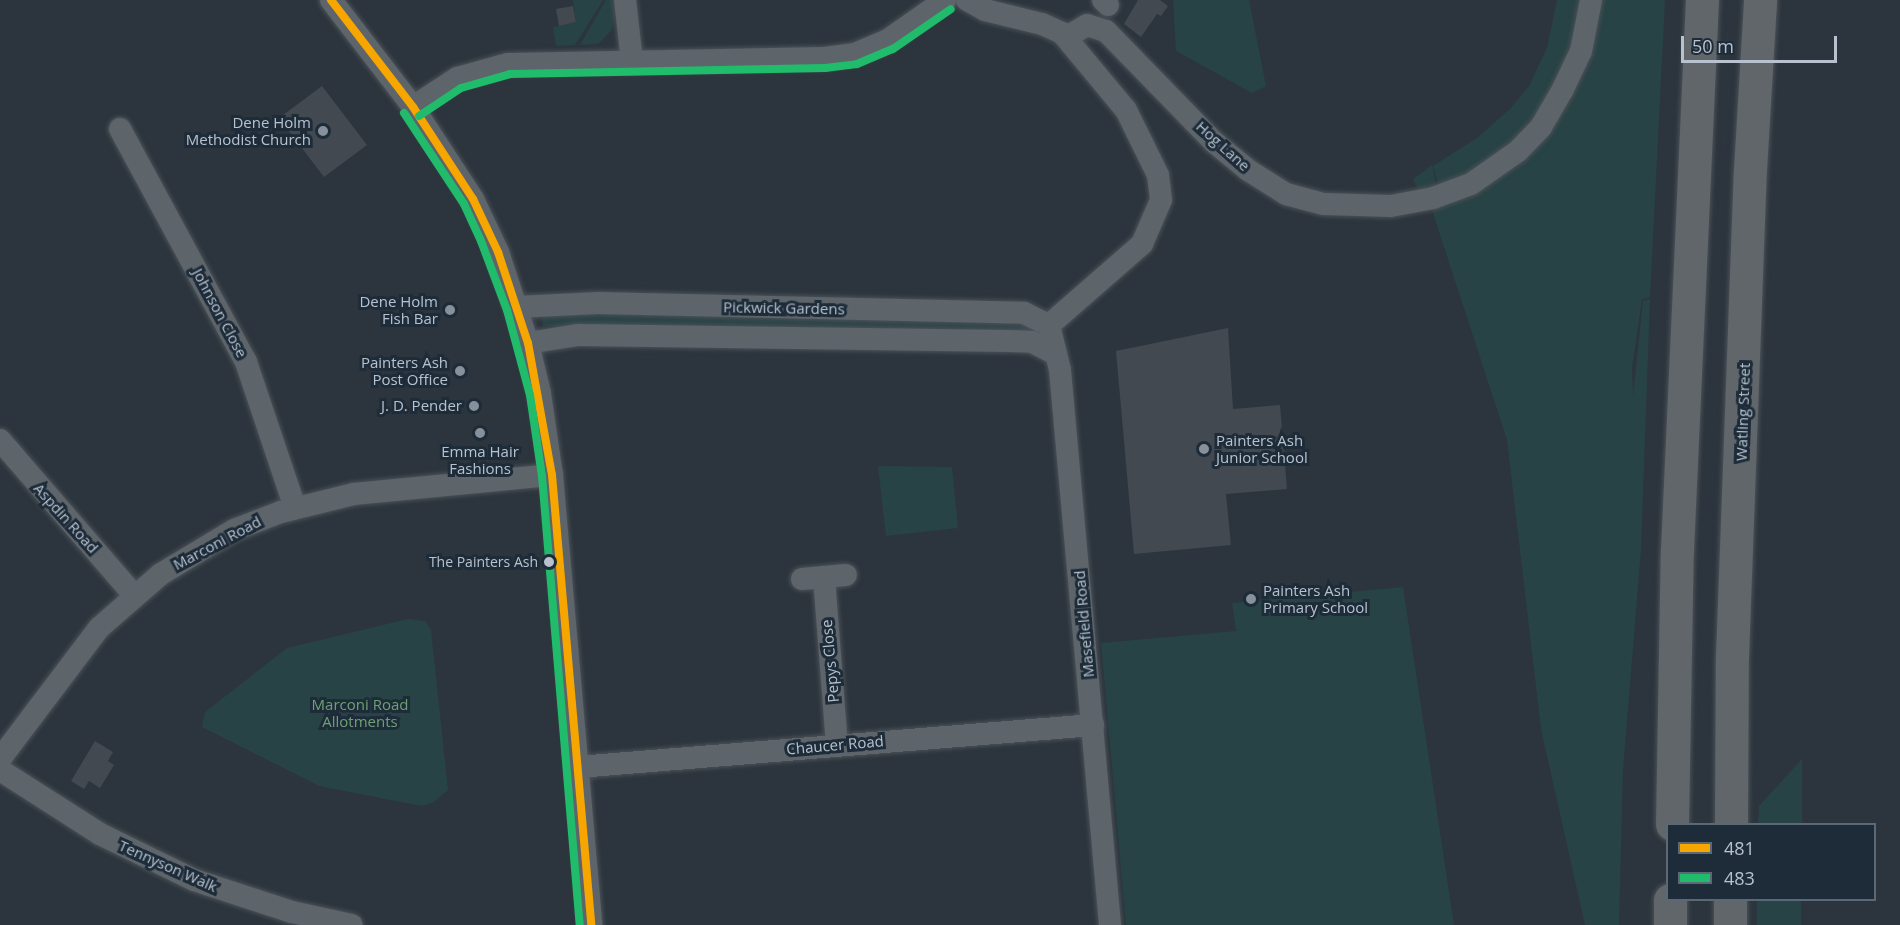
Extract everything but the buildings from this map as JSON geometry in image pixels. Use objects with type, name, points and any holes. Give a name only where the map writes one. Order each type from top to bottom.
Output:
[{"type":"highway","points":[[1672,823],[1677,550],[1702,0]]},
{"type":"highway","name":"Watling Street","points":[[1731,823],[1732,657],[1750,170],[1760,0]]},
{"type":"highway","points":[[1670,901],[1670,925]]},
{"type":"highway","points":[[1730,901],[1730,925]]},
{"type":"street","points":[[331,0],[413,107],[473,199],[495,245],[528,343],[552,475],[591,925]]},
{"type":"street","points":[[625,0],[632,61]]},
{"type":"street","points":[[413,107],[458,78],[501,65],[825,58],[855,54],[888,40],[945,0]]},
{"type":"street","points":[[966,0],[985,10],[1047,26],[1066,37],[1130,116],[1154,164],[1161,200],[1150,231],[1136,251],[1049,325]]},
{"type":"street","name":"Hog Lane","points":[[1066,37],[1086,25],[1106,31],[1214,142],[1248,170],[1286,194],[1340,206],[1377,207],[1412,203],[1482,178],[1512,157],[1541,126],[1581,51],[1591,0]]},
{"type":"street","name":"Johnson Close","points":[[120,129],[246,362],[295,508]]},
{"type":"street","name":"Pickwick Gardens","points":[[517,307],[598,303],[1024,313],[1049,325]]},
{"type":"street","name":"Masefield Road","points":[[1049,325],[1055,336],[1110,925]]},
{"type":"street","points":[[528,343],[578,335],[1009,341],[1032,342],[1056,354]]},
{"type":"street","name":"Aspdin Road","points":[[0,440],[134,596]]},
{"type":"street","name":"Marconi Road","points":[[0,759],[88,640],[134,596],[218,539],[295,508],[382,490],[552,475]]},
{"type":"street","name":"Pepys Close","points":[[824,577],[837,745]]},
{"type":"street","name":"Chaucer Road","points":[[578,767],[1093,725]]},
{"type":"street","name":"Tennyson Walk","points":[[0,770],[90,829],[194,880],[283,909],[352,925]]},
{"type":"green space","points":[[573,0],[603,0],[575,45],[556,46],[553,27],[576,22]]},
{"type":"green space","points":[[606,0],[613,0],[615,21],[611,31],[598,44],[580,45]]},
{"type":"green space","points":[[1173,0],[1249,0],[1266,86],[1252,93],[1176,51]]},
{"type":"green space","points":[[1557,0],[1584,0],[1562,84],[1504,155],[1439,187],[1433,166],[1477,138],[1511,108],[1529,86],[1547,48]]},
{"type":"green space","points":[[1596,0],[1665,0],[1650,297],[1642,299],[1632,368],[1633,396],[1643,301],[1650,299],[1641,549],[1623,769],[1619,925],[1585,925],[1541,729],[1507,440],[1431,207],[1517,162]]},
{"type":"green space","points":[[1432,165],[1437,188],[1419,192],[1413,179]]},
{"type":"green space","points":[[540,307],[1031,317],[1029,334],[543,326]]},
{"type":"green space","points":[[878,466],[952,467],[958,528],[886,536]]},
{"type":"green space","points":[[1403,587],[1454,925],[1126,925],[1101,643],[1236,631],[1232,603]]},
{"type":"green space","name":"Marconi Road Allotments","points":[[408,619],[425,621],[431,630],[448,790],[434,802],[422,806],[319,786],[202,727],[205,712],[287,648]]},
{"type":"green space","points":[[1802,759],[1802,823],[1758,823],[1759,806]]},
{"type":"green space","points":[[1757,901],[1801,901],[1801,925],[1757,925]]},
{"type":"transit line","name":"481","points":[[331,0],[413,107],[473,199],[498,252],[528,343],[552,475],[591,925]]},
{"type":"transit line","name":"483","points":[[419,116],[461,88],[510,74],[825,68],[857,64],[893,49],[951,9]]},
{"type":"transit line","name":"483","points":[[404,113],[464,204],[481,241],[507,310],[530,395],[542,476],[580,925]]},
{"type":"place","name":"Dene Holm Methodist Church","points":[[323,131]]},
{"type":"place","name":"Dene Holm Fish Bar","points":[[450,310]]},
{"type":"place","name":"Painters Ash Post Office","points":[[460,371]]},
{"type":"place","name":"J. D. Pender","points":[[474,406]]},
{"type":"place","name":"Emma Hair Fashions","points":[[480,433]]},
{"type":"place","name":"Painters Ash Junior School","points":[[1204,449]]},
{"type":"place","name":"The Painters Ash","points":[[549,562]]},
{"type":"place","name":"Painters Ash Primary School","points":[[1251,599]]}]
